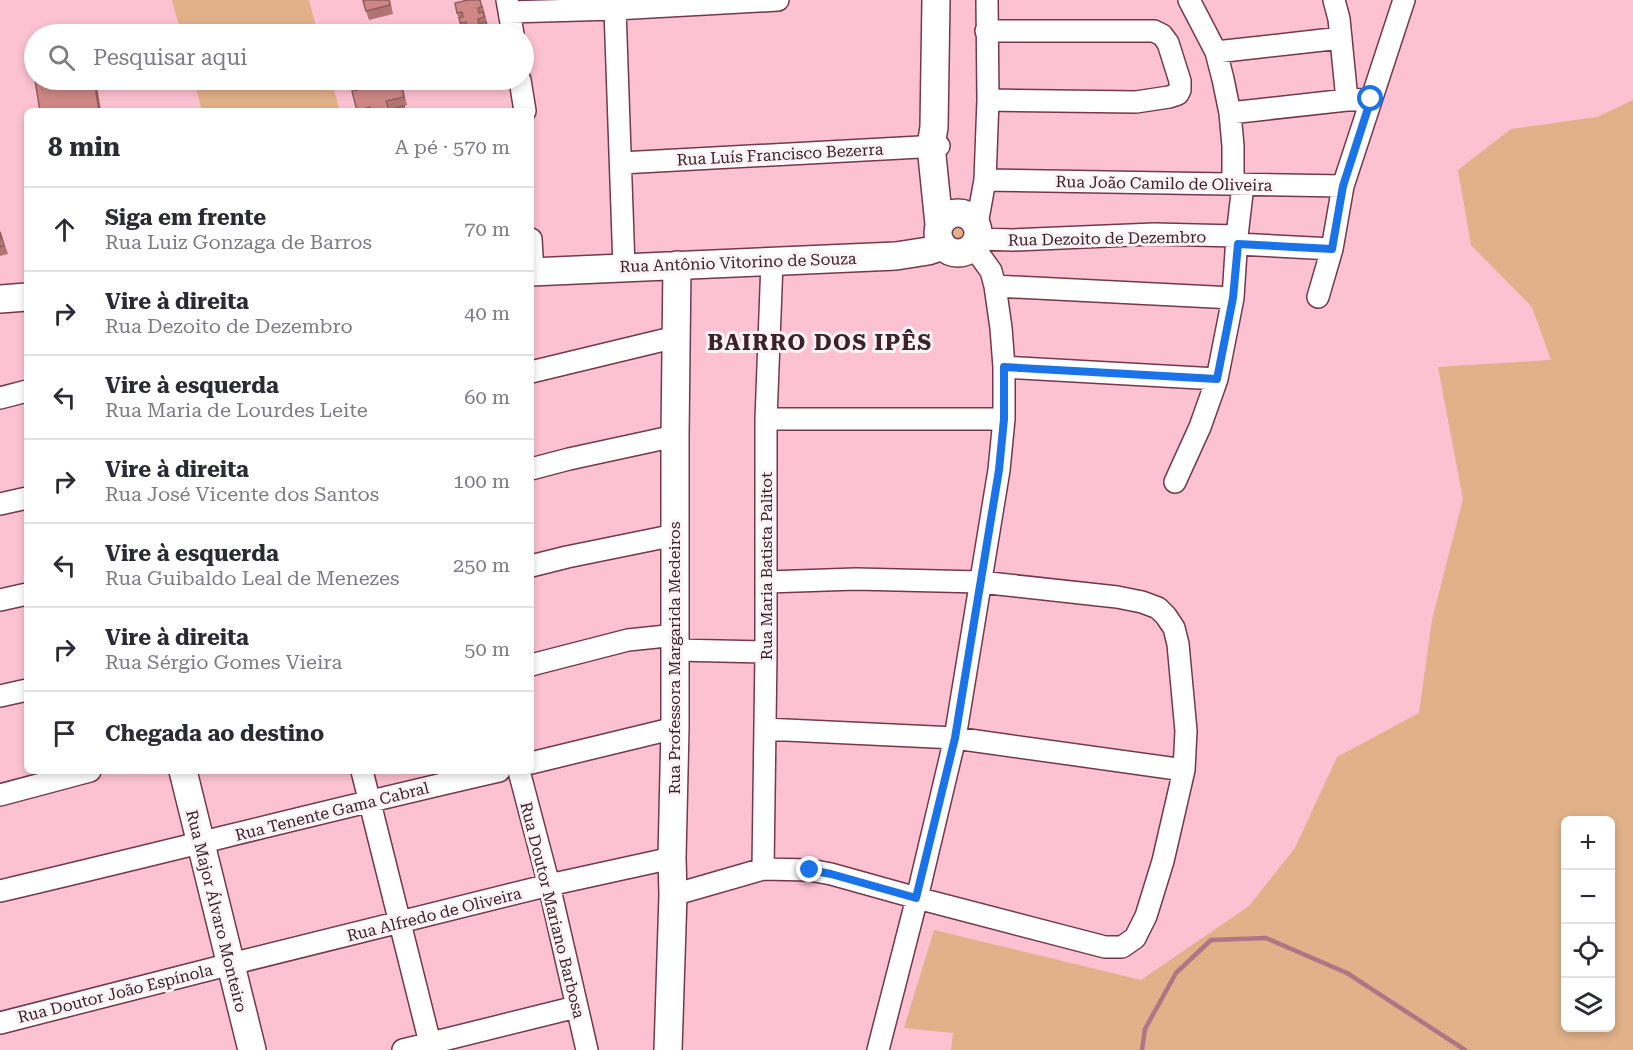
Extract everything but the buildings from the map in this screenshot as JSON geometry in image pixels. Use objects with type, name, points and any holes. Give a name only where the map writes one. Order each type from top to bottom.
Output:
[{"type":"main road","points":[[935,140],[946,181],[973,231],[966,251],[958,253],[950,251],[941,235],[935,140],[936,0]]},
{"type":"main road","points":[[941,235],[944,218],[958,213],[973,231]]},
{"type":"main road","name":"Rua Antônio Vitorino de Souza","points":[[534,272],[905,255],[928,251],[941,235]]},
{"type":"main road","name":"Rua Professora Margarida Medeiros","points":[[668,1050],[673,895],[676,643],[677,265]]},
{"type":"main road","points":[[0,299],[24,297]]},
{"type":"main road","name":"Rua Major Álvaro Monteiro","points":[[184,774],[252,1050]]},
{"type":"street","points":[[511,24],[508,6],[615,9],[778,0]]},
{"type":"street","points":[[878,1050],[955,738],[999,470],[1004,419],[1001,328],[992,271],[973,231],[985,180],[988,100],[987,0]]},
{"type":"street","points":[[1175,482],[1200,427],[1217,379],[1233,298],[1237,240],[1238,185],[1230,113],[1216,52],[1189,0]]},
{"type":"street","points":[[1334,0],[1341,38],[1347,100]]},
{"type":"street","points":[[1318,297],[1332,249],[1343,186],[1404,0]]},
{"type":"street","points":[[615,9],[624,267]]},
{"type":"street","points":[[986,32],[1149,30],[1158,32],[1164,37],[1170,49],[1180,81],[1178,94],[1136,102],[988,100]]},
{"type":"street","points":[[1216,52],[1341,38]]},
{"type":"street","points":[[522,90],[525,108]]},
{"type":"street","points":[[1230,113],[1371,99]]},
{"type":"street","name":"Rua Luís Francisco Bezerra","points":[[621,163],[935,140]]},
{"type":"street","name":"Rua João Camilo de Oliveira","points":[[985,180],[1343,186]]},
{"type":"street","name":"Rua Dezoito de Dezembro","points":[[973,231],[1013,240],[1154,234],[1332,249]]},
{"type":"street","name":"Rua Maria Batista Palitot","points":[[763,869],[767,582],[766,419],[772,262]]},
{"type":"street","points":[[995,286],[1233,298]]},
{"type":"street","points":[[534,371],[676,337]]},
{"type":"street","points":[[1004,367],[1217,379]]},
{"type":"street","points":[[0,398],[24,392]]},
{"type":"street","points":[[766,419],[1004,419]]},
{"type":"street","points":[[534,468],[675,436]]},
{"type":"street","points":[[0,504],[24,499]]},
{"type":"street","points":[[534,565],[675,535]]},
{"type":"street","points":[[673,895],[763,869],[795,869],[831,874],[1105,947],[1122,947],[1135,938],[1146,916],[1163,861],[1184,770],[1186,731],[1178,644],[1174,628],[1166,615],[1158,608],[1143,602],[1118,597],[980,582],[856,579],[767,582]]},
{"type":"street","points":[[0,600],[24,595]]},
{"type":"street","points":[[534,664],[628,640],[766,652]]},
{"type":"street","points":[[0,696],[24,691]]},
{"type":"street","points":[[534,763],[675,728]]},
{"type":"street","points":[[765,729],[955,738],[1184,770]]},
{"type":"street","points":[[0,795],[79,774]]},
{"type":"street","points":[[363,774],[430,1043]]},
{"type":"street","name":"Rua Tenente Gama Cabral","points":[[0,891],[486,774]]},
{"type":"street","name":"Rua Doutor Mariano Barbosa","points":[[520,774],[549,885],[587,1050]]},
{"type":"street","name":"Rua Alfredo de Oliveira","points":[[231,964],[549,885],[672,858]]},
{"type":"street","name":"Rua Doutor João Espínola","points":[[0,1023],[231,964]]},
{"type":"street","points":[[403,1050],[576,1007]]},
{"type":"shaded area","points":[[172,0],[309,0],[315,24],[178,24]]},
{"type":"shaded area","points":[[197,90],[334,90],[339,108],[201,108]]},
{"type":"shaded area","points":[[1633,100],[1633,1050],[951,1050],[953,1033],[904,1028],[934,930],[1141,980],[1249,906],[1295,848],[1337,757],[1419,713],[1432,620],[1463,499],[1438,367],[1551,360],[1532,307],[1471,245],[1458,170],[1511,129],[1597,117]]},
{"type":"shaded area","points":[[959,221],[967,224],[970,232],[967,240],[959,243],[951,240],[948,232],[951,224]]},
{"type":"waterway","points":[[1142,1050],[1145,1029],[1176,973],[1211,940],[1266,938],[1347,973],[1465,1050]]},
{"type":"district","name":"BAIRRO DOS IPÊS","points":[[820,342]]},
{"type":"route","points":[[810,870],[916,898],[955,738],[999,470],[1004,419],[1004,367],[1217,379],[1233,298],[1238,244],[1332,249],[1343,186],[1371,99]]}]
